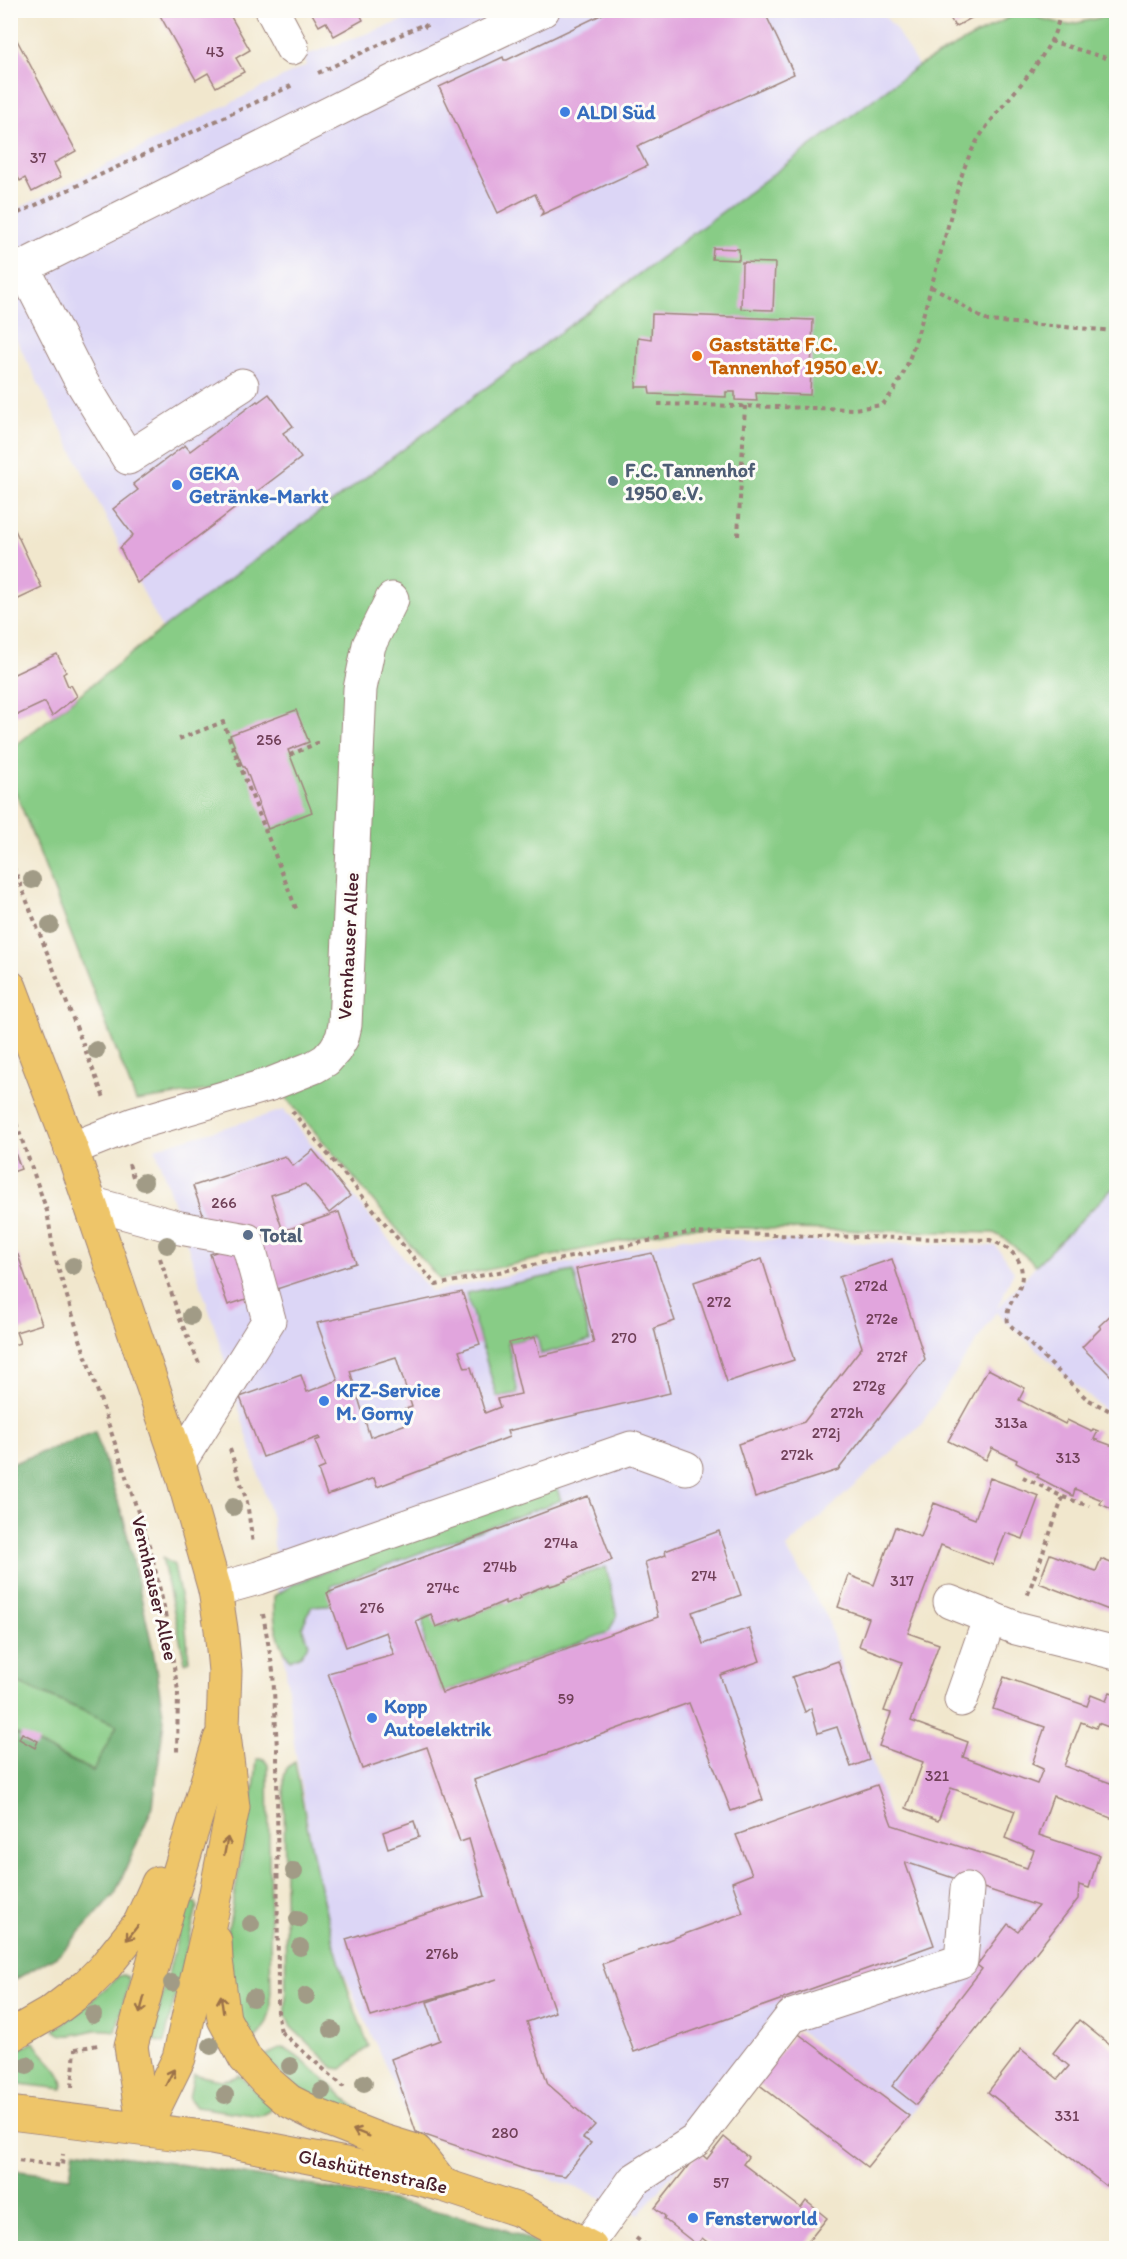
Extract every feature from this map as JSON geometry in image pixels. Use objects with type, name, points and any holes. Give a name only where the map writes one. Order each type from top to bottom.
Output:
[{"type":"main road","points":[[12,992],[72,1149],[179,1463],[215,1590],[225,1671],[223,1727],[234,1807],[179,2058],[144,2129]]},
{"type":"main road","points":[[24,2029],[86,1986],[103,1969],[140,1923],[168,1862],[186,1803],[223,1727]]},
{"type":"main road","points":[[144,2129],[131,2046],[167,1912],[223,1727]]},
{"type":"main road","points":[[214,1904],[216,1960],[225,2019],[245,2058],[289,2101],[319,2116],[380,2140],[416,2151],[443,2185]]},
{"type":"main road","name":"Glashüttenstraße","points":[[10,2113],[212,2138],[443,2185],[519,2210],[589,2247]]},
{"type":"street","points":[[272,10],[292,48]]},
{"type":"street","points":[[242,385],[128,458],[80,379],[17,266],[543,10]]},
{"type":"street","name":"Vennhauser Allee","points":[[72,1149],[134,1124],[271,1084],[314,1067],[326,1060],[342,1038],[345,1025],[360,689],[369,645],[392,599]]},
{"type":"street","points":[[90,1203],[180,1228],[247,1240],[269,1320],[179,1463]]},
{"type":"street","points":[[215,1590],[258,1578],[631,1448],[686,1468]]},
{"type":"street","points":[[950,1602],[1003,1623],[1116,1653]]},
{"type":"street","points":[[961,1700],[1003,1623]]},
{"type":"street","points":[[589,2247],[634,2180],[696,2140],[792,2016],[961,1961],[967,1889]]},
{"type":"path","points":[[658,404],[854,409],[882,405],[905,370],[956,196],[971,153],[984,129],[1044,55],[1059,19],[1060,10]]},
{"type":"path","points":[[308,78],[424,24],[442,58]]},
{"type":"path","points":[[1050,41],[1116,61]]},
{"type":"path","points":[[10,217],[297,83]]},
{"type":"path","points":[[931,287],[942,291],[974,315],[988,321],[1116,331]]},
{"type":"path","points":[[738,536],[746,406]]},
{"type":"path","points":[[179,739],[223,722],[297,910]]},
{"type":"path","points":[[271,1084],[436,1285],[687,1233],[990,1240],[1004,1245],[1018,1258],[1022,1271],[1020,1284],[1006,1311],[1008,1323],[1087,1399],[1116,1414]]},
{"type":"path","name":"Vennhauser Allee","points":[[10,1106],[47,1211],[54,1254],[80,1339],[150,1548],[164,1607],[178,1691],[177,1756]]},
{"type":"path","points":[[215,1405],[247,1502],[254,1552]]},
{"type":"path","points":[[1023,1477],[1063,1497],[1089,1506]]},
{"type":"path","points":[[1003,1623],[1063,1497]]},
{"type":"path","points":[[262,1603],[273,1671],[277,1749],[278,2017],[281,2032],[347,2090]]},
{"type":"path","points":[[71,2090],[75,2049]]},
{"type":"path","points":[[10,2159],[62,2166],[64,2148]]},
{"type":"shaded area","points":[[430,11],[880,11],[895,28],[918,66],[162,629],[11,329],[11,212],[307,65],[304,56]]},
{"type":"shaded area","points":[[284,1110],[431,1292],[683,1238],[996,1246],[1014,1271],[997,1309],[1036,1265],[1116,1185],[1116,1421],[996,1312],[920,1426],[786,1548],[827,1617],[892,1825],[1078,1899],[909,2116],[795,2028],[639,2214],[583,2190],[415,2132],[334,1951],[316,1872],[294,1743],[272,1519],[214,1325],[155,1148]]},
{"type":"green space","points":[[1021,11],[1037,11],[1039,18],[1068,25],[1116,14],[1116,1185],[1036,1265],[1005,1239],[994,1233],[687,1227],[440,1280],[272,1081],[136,1101],[11,780],[11,749],[162,629],[918,66]]},
{"type":"green space","points":[[574,1271],[590,1341],[541,1354],[537,1336],[508,1343],[518,1393],[497,1397],[466,1293]]},
{"type":"green space","points":[[95,1432],[124,1520],[153,1650],[164,1720],[153,1806],[115,1894],[60,1954],[11,1982],[10,1731],[93,1771],[117,1725],[11,1680],[11,1464]]},
{"type":"green space","points":[[555,1483],[561,1500],[331,1586],[337,1604],[312,1606],[302,1627],[309,1644],[301,1655],[290,1660],[281,1645],[276,1630],[274,1596],[294,1584]]},
{"type":"green space","points":[[162,1558],[174,1565],[185,1620],[189,1660],[185,1662]]},
{"type":"green space","points":[[606,1567],[617,1615],[609,1632],[442,1693],[425,1647],[423,1618],[437,1614],[441,1627],[535,1590]]},
{"type":"green space","points":[[10,1680],[117,1725],[94,1771],[11,1731]]},
{"type":"green space","points":[[257,1759],[264,1759],[268,1765],[271,2004],[265,2025],[251,2042],[238,2016],[227,1936]]},
{"type":"green space","points":[[295,1762],[324,1906],[344,1977],[369,2046],[342,2069],[334,2068],[291,2027],[286,2016],[284,1777],[287,1767]]},
{"type":"green space","points":[[189,1901],[196,1903],[197,1907],[164,2043],[151,2040],[186,1904]]},
{"type":"green space","points":[[119,1976],[128,1977],[129,1983],[116,2031],[98,2030],[64,2035],[54,2030],[77,2014]]},
{"type":"green space","points":[[34,2042],[60,2075],[63,2089],[11,2083],[10,2054]]},
{"type":"green space","points":[[282,2048],[299,2058],[324,2079],[366,2118],[366,2123],[297,2087],[262,2057]]},
{"type":"green space","points":[[194,2074],[222,2080],[239,2075],[271,2107],[270,2111],[261,2116],[196,2107],[189,2098]]},
{"type":"green space","points":[[74,2150],[305,2184],[382,2199],[487,2224],[547,2248],[11,2248],[11,2170],[70,2177]]},
{"type":"building","points":[[157,10],[227,10],[250,50],[236,58],[244,72],[216,87],[208,73],[196,80]]},
{"type":"building","points":[[310,10],[358,10],[363,20],[334,36],[326,22],[319,26]]},
{"type":"building","points":[[611,10],[764,11],[794,74],[637,146],[647,166],[541,215],[543,212],[535,194],[498,213],[439,87],[503,57],[507,60]]},
{"type":"building","points":[[946,10],[986,10],[955,27]]},
{"type":"building","points":[[10,27],[76,151],[54,163],[61,177],[32,192],[25,178],[20,181],[10,162]]},
{"type":"building","points":[[713,248],[739,249],[739,260],[712,259]]},
{"type":"building","points":[[742,262],[775,263],[773,310],[741,309]]},
{"type":"building","points":[[652,314],[813,320],[810,395],[756,393],[757,401],[735,400],[735,392],[726,392],[726,397],[650,394],[649,387],[636,387],[638,337],[651,339]]},
{"type":"building","points":[[269,394],[293,426],[283,433],[301,458],[137,583],[120,548],[133,535],[113,509],[138,490],[133,484],[185,445],[190,451]]},
{"type":"building","points":[[15,530],[42,588],[10,603],[10,532]]},
{"type":"building","points":[[57,654],[66,672],[63,674],[68,686],[71,685],[77,696],[52,716],[45,702],[13,717],[10,712],[10,676]]},
{"type":"building","points":[[296,710],[309,742],[288,750],[312,812],[268,829],[245,767],[243,767],[230,735]]},
{"type":"building","points":[[10,1140],[21,1169],[10,1173]]},
{"type":"building","points":[[313,1150],[350,1196],[329,1213],[305,1184],[271,1195],[283,1231],[339,1212],[356,1263],[228,1305],[210,1254],[216,1252],[193,1186],[285,1156],[293,1166]]},
{"type":"building","points":[[652,1253],[675,1321],[654,1328],[670,1393],[507,1431],[509,1437],[377,1487],[374,1478],[327,1495],[318,1470],[325,1467],[315,1441],[320,1439],[319,1437],[263,1457],[240,1397],[301,1375],[307,1392],[338,1380],[317,1323],[462,1292],[480,1344],[459,1351],[465,1368],[471,1367],[485,1413],[500,1407],[497,1399],[521,1394],[509,1343],[535,1337],[540,1356],[594,1343],[576,1269]],"holes":[[[396,1357],[412,1407],[405,1409],[409,1423],[370,1437],[350,1371]]]},
{"type":"building","points":[[18,1255],[42,1324],[16,1332],[20,1343],[10,1346],[10,1257]]},
{"type":"building","points":[[762,1259],[794,1360],[727,1382],[694,1282]]},
{"type":"building","points":[[892,1259],[925,1359],[838,1470],[755,1497],[738,1444],[804,1422],[862,1347],[839,1277]]},
{"type":"building","points":[[1116,1310],[1116,1381],[1082,1347]]},
{"type":"building","points":[[988,1369],[1025,1388],[1019,1400],[1065,1424],[1067,1420],[1092,1432],[1093,1429],[1098,1431],[1094,1439],[1116,1447],[1116,1511],[1100,1504],[1102,1500],[1075,1489],[1073,1496],[1037,1477],[1039,1475],[1016,1463],[1017,1460],[992,1448],[986,1460],[948,1441]]},
{"type":"building","points":[[990,1478],[1039,1496],[1023,1539],[1006,1533],[993,1565],[941,1545],[908,1633],[939,1644],[911,1721],[968,1742],[963,1757],[1037,1784],[1043,1769],[1032,1764],[1045,1727],[993,1709],[1004,1677],[1087,1706],[1091,1695],[1106,1701],[1110,1692],[1116,1694],[1116,1730],[1098,1723],[1096,1728],[1081,1722],[1064,1766],[1116,1785],[1116,1820],[1053,1796],[1039,1835],[1099,1855],[1089,1888],[1079,1885],[1078,1899],[916,2105],[892,2086],[982,1969],[977,1965],[1008,1924],[1018,1931],[1038,1906],[905,1862],[934,1945],[634,2052],[602,1964],[743,1913],[732,1882],[752,1874],[736,1835],[877,1785],[892,1825],[1027,1868],[1034,1850],[1005,1838],[1015,1811],[951,1788],[938,1821],[906,1808],[923,1762],[879,1746],[891,1713],[884,1711],[902,1662],[859,1646],[869,1618],[838,1607],[849,1575],[874,1585],[895,1527],[921,1537],[934,1503],[975,1519]]},
{"type":"building","points":[[588,1496],[612,1560],[565,1579],[566,1581],[550,1586],[549,1584],[520,1596],[521,1598],[505,1604],[505,1601],[461,1620],[460,1618],[436,1627],[431,1614],[416,1621],[442,1693],[658,1617],[645,1562],[666,1555],[665,1551],[719,1531],[741,1595],[692,1612],[703,1644],[749,1628],[760,1661],[720,1675],[763,1800],[731,1811],[689,1703],[474,1780],[555,2012],[527,2022],[548,2084],[595,2125],[583,2138],[591,2143],[565,2176],[530,2171],[416,2132],[391,2059],[440,2040],[427,2002],[497,1979],[371,2017],[346,1939],[485,1896],[469,1839],[460,1842],[427,1747],[362,1769],[328,1673],[394,1655],[386,1632],[346,1647],[327,1593]]},
{"type":"building","points":[[1050,1554],[1096,1571],[1101,1559],[1116,1565],[1114,1612],[1039,1583]]},
{"type":"building","points":[[838,1661],[869,1760],[851,1767],[837,1727],[818,1733],[811,1708],[805,1712],[792,1677]]},
{"type":"building","points":[[22,1733],[38,1741],[35,1748],[19,1739]]},
{"type":"building","points":[[414,1821],[419,1837],[388,1848],[383,1832]]},
{"type":"building","points":[[1079,2020],[1116,2050],[1116,2172],[1106,2186],[988,2092],[1021,2049],[1058,2079],[1069,2066],[1053,2053]]},
{"type":"building","points":[[796,2032],[909,2116],[867,2167],[757,2083]]},
{"type":"building","points":[[724,2137],[748,2157],[743,2164],[801,2208],[806,2201],[827,2218],[803,2248],[715,2248],[702,2238],[697,2245],[664,2219],[665,2216],[655,2208],[699,2152],[707,2159]]},
{"type":"place","name":"ALDI Süd","points":[[565,112]]},
{"type":"place","name":"Gaststätte F.C. Tannenhof 1950 e.V.","points":[[697,356]]},
{"type":"place","name":"F.C. Tannenhof 1950 e.V.","points":[[613,481]]},
{"type":"place","name":"GEKA Getränke-Markt","points":[[177,485]]},
{"type":"place","name":"Total","points":[[248,1235]]},
{"type":"place","name":"KFZ-Service M. Gorny","points":[[324,1401]]},
{"type":"place","name":"Kopp Autoelektrik","points":[[372,1718]]},
{"type":"place","name":"Fensterworld","points":[[693,2218]]}]
